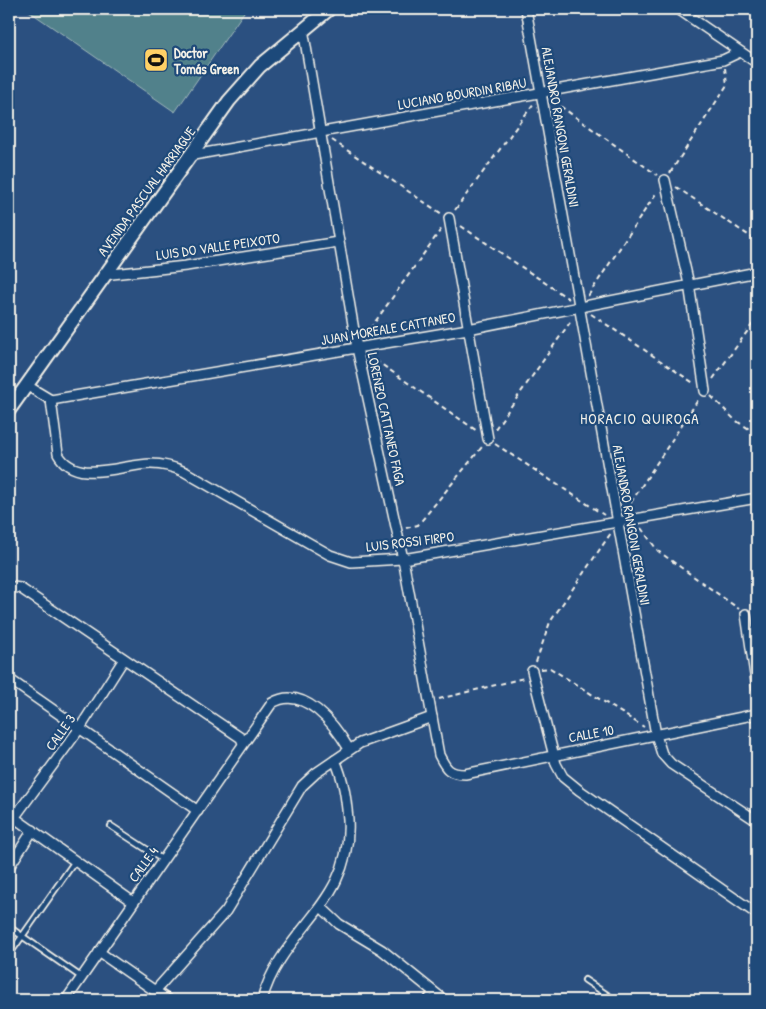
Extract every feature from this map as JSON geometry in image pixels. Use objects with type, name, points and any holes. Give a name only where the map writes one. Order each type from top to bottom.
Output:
[{"type":"street","name":"AVENIDA PASCUAL HARRIAGUE","points":[[9,410],[103,275],[229,101],[260,66],[329,9]]},
{"type":"street","name":"ALEJANDRO RANGONI GERALDINI","points":[[526,9],[581,307],[617,523],[656,735],[662,754],[671,764],[757,821]]},
{"type":"street","points":[[678,9],[757,63]]},
{"type":"street","name":"LORENZO CATTANEO FAGA","points":[[303,29],[357,348],[403,558],[439,755]]},
{"type":"street","name":"LUCIANO BOURDIN RIBAU","points":[[188,156],[723,60],[740,52]]},
{"type":"street","points":[[665,180],[689,284],[705,391]]},
{"type":"street","points":[[449,218],[488,439]]},
{"type":"street","name":"LUIS DO VALLE PEIXOTO","points":[[103,275],[186,266],[338,242]]},
{"type":"street","name":"JUAN MOREALE CATTANEO","points":[[51,400],[468,329],[757,272]]},
{"type":"street","points":[[26,385],[51,400]]},
{"type":"street","name":"LUIS ROSSI FIRPO","points":[[51,400],[58,454],[62,461],[74,470],[86,471],[150,464],[168,465],[185,472],[330,555],[351,562],[403,558],[757,498]]},
{"type":"street","points":[[9,591],[13,587],[20,588],[241,738],[243,743]]},
{"type":"street","points":[[746,614],[757,689]]},
{"type":"street","name":"CALLE 3","points":[[12,816],[80,728],[124,659]]},
{"type":"street","points":[[532,671],[552,754],[563,777],[578,790],[757,914]]},
{"type":"street","points":[[9,679],[198,811]]},
{"type":"street","name":"CALLE 4","points":[[66,1000],[198,811],[266,709],[277,699],[284,698],[317,708],[337,729],[349,748]]},
{"type":"street","name":"CALLE 10","points":[[439,755],[446,769],[452,774],[465,774],[552,754],[757,714]]},
{"type":"street","points":[[155,992],[226,911],[302,786],[349,748],[432,717]]},
{"type":"street","points":[[262,1000],[274,967],[321,907],[336,884],[344,862],[349,838],[346,791],[335,760]]},
{"type":"street","points":[[12,816],[133,902]]},
{"type":"street","points":[[9,867],[33,830]]},
{"type":"street","points":[[321,907],[340,924],[382,950],[444,1000]]},
{"type":"street","points":[[99,952],[168,1000]]},
{"type":"lane","points":[[112,826],[163,860]]},
{"type":"lane","points":[[9,955],[76,860]]},
{"type":"lane","points":[[9,928],[81,977]]},
{"type":"lane","points":[[584,980],[615,1000]]},
{"type":"lane","points":[[426,1000],[432,990]]},
{"type":"path","points":[[396,530],[418,525],[488,439],[581,307],[728,86],[723,60]]},
{"type":"path","points":[[319,132],[705,391],[735,420],[757,434]]},
{"type":"path","points":[[665,180],[757,241]]},
{"type":"path","points":[[449,218],[357,348],[488,439],[617,523]]},
{"type":"path","points":[[532,671],[550,622],[705,391],[757,318]]},
{"type":"path","points":[[635,520],[658,551],[746,614]]},
{"type":"path","points":[[429,701],[522,679],[532,671],[550,668],[656,735]]},
{"type":"green space","name":"Doctor Tomás Green","points":[[26,9],[246,9],[175,112]]},
{"type":"place","name":"Doctor Tomás Green","points":[[156,60]]},
{"type":"district","name":"HORACIO QUIROGA","points":[[640,418]]}]
